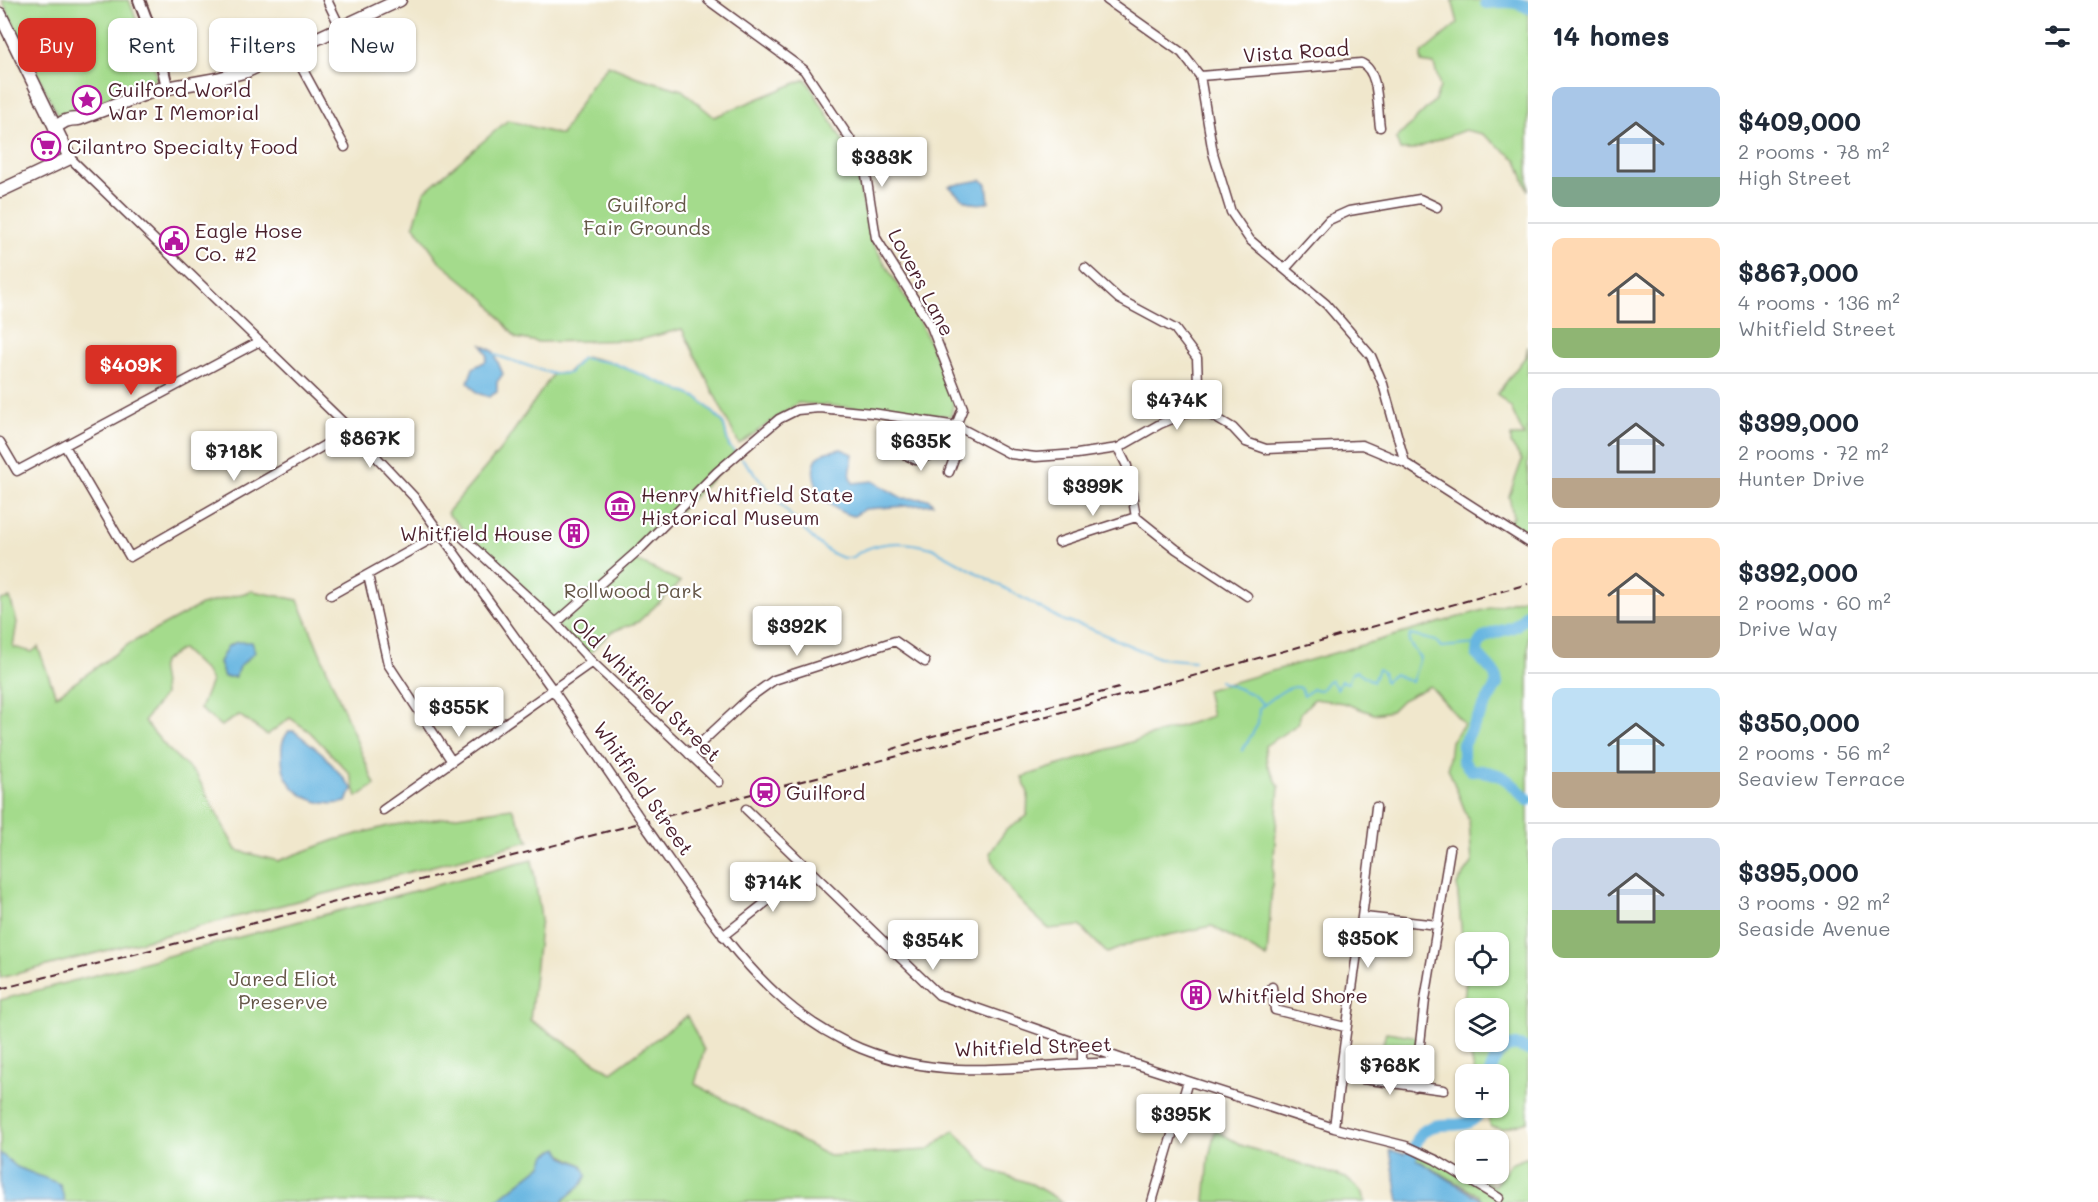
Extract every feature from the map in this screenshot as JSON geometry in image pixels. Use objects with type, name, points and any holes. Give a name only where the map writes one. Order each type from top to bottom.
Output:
[{"type":"main road","points":[[360,18],[400,0]]},
{"type":"main road","name":"Whitfield Street","points":[[0,14],[70,158]]},
{"type":"main road","points":[[55,129],[64,130],[73,126],[79,119],[167,87],[240,72]]},
{"type":"main road","points":[[0,191],[70,158]]},
{"type":"street","points":[[139,0],[160,56],[167,87]]},
{"type":"street","points":[[327,0],[336,18]]},
{"type":"street","name":"Lovers Lane","points":[[708,0],[804,70],[858,151],[866,175],[876,238],[931,326],[963,408],[957,426]]},
{"type":"street","points":[[1107,0],[1182,53],[1200,76],[1213,153],[1231,212],[1250,240],[1326,304],[1371,356],[1383,384],[1405,463]]},
{"type":"street","name":"Vista Road","points":[[1200,76],[1361,63],[1369,68],[1373,78],[1380,127]]},
{"type":"street","points":[[304,72],[345,147]]},
{"type":"street","name":"Whitfield Street","points":[[70,158],[351,430],[414,497],[553,690],[634,811],[723,936],[752,972],[806,1020],[872,1052],[894,1059],[960,1069],[1082,1062],[1135,1064],[1334,1128],[1406,1146],[1499,1198]]},
{"type":"street","points":[[1285,269],[1329,220],[1349,211],[1420,200],[1437,207]]},
{"type":"street","points":[[1085,268],[1119,299],[1175,329],[1197,358],[1198,408]]},
{"type":"street","points":[[0,442],[17,471],[258,342]]},
{"type":"street","points":[[556,623],[642,547],[717,472],[779,419],[796,410],[819,408],[872,413],[957,426],[1010,454],[1036,457],[1077,454],[1118,447],[1160,424],[1198,408]]},
{"type":"street","points":[[1198,408],[1233,428],[1246,442],[1266,449],[1362,445],[1405,463],[1528,542]]},
{"type":"street","points":[[888,446],[906,457],[921,459],[950,440],[957,426]]},
{"type":"street","points":[[64,446],[130,557],[351,430]]},
{"type":"street","points":[[949,472],[955,456],[950,440]]},
{"type":"street","points":[[1118,447],[1128,466],[1136,517],[1176,549],[1247,596]]},
{"type":"street","points":[[1059,542],[1136,517]]},
{"type":"street","points":[[331,595],[442,533]]},
{"type":"street","name":"Old Whitfield Street","points":[[442,533],[459,534],[465,539],[556,623],[592,662],[719,782]]},
{"type":"street","points":[[368,575],[388,664],[451,760]]},
{"type":"street","points":[[689,754],[749,698],[784,675],[896,641],[925,662]]},
{"type":"street","points":[[383,810],[592,662]]},
{"type":"street","points":[[1334,1128],[1345,1027],[1364,917],[1377,807]]},
{"type":"street","points":[[746,809],[939,995],[1135,1064]]},
{"type":"street","points":[[1415,1087],[1450,849]]},
{"type":"street","points":[[723,936],[807,870]]},
{"type":"street","points":[[1364,917],[1438,925]]},
{"type":"street","points":[[1272,987],[1275,1010],[1345,1027]]},
{"type":"street","points":[[1082,1044],[1082,1062]]},
{"type":"street","points":[[1340,1076],[1444,1090]]},
{"type":"street","points":[[1152,1202],[1188,1081]]},
{"type":"green space","points":[[2,0],[129,0],[136,18],[108,18],[108,72],[155,72],[156,79],[65,117],[58,116],[37,72],[96,72],[96,18],[18,18],[18,33]]},
{"type":"green space","points":[[1452,0],[1528,0],[1528,191],[1517,160],[1482,134],[1465,130],[1412,150],[1400,150],[1396,139],[1435,100],[1440,87],[1434,64],[1421,62],[1421,54],[1458,23]]},
{"type":"green space","name":"Guilford Fair Grounds","points":[[608,65],[637,77],[682,90],[714,117],[806,79],[852,156],[872,242],[920,322],[954,398],[951,416],[798,403],[739,444],[682,329],[639,340],[538,342],[516,338],[485,299],[440,262],[414,225],[424,192],[508,120],[561,135],[590,87]]},
{"type":"green space","points":[[1528,346],[1528,534],[1508,523],[1513,516],[1509,496],[1522,460],[1511,444],[1511,436],[1524,436],[1511,408],[1497,394],[1526,356]]},
{"type":"green space","name":"Rollwood Park","points":[[588,357],[613,363],[698,398],[723,422],[729,446],[737,455],[631,558],[681,582],[638,622],[611,632],[587,656],[447,513],[502,448],[553,374],[567,373],[582,358]]},
{"type":"green space","points":[[252,591],[298,600],[375,785],[357,797],[350,774],[310,732],[290,718],[267,735],[239,715],[221,726],[200,709],[211,681],[206,672],[182,649],[162,663],[164,695],[144,721],[167,748],[197,776],[236,850],[278,861],[335,840],[388,826],[512,808],[529,841],[0,978],[0,600],[10,598],[17,622],[13,647],[32,652],[38,647],[56,696],[129,644],[201,605]],"holes":[[[237,642],[244,661],[238,667],[235,677],[224,676],[219,662],[228,646]]]},
{"type":"green space","points":[[1528,597],[1528,1121],[1502,1129],[1491,1127],[1488,1118],[1509,1118],[1509,1064],[1473,1064],[1470,1052],[1509,1052],[1509,998],[1464,998],[1465,986],[1509,986],[1509,932],[1461,932],[1457,884],[1472,863],[1469,821],[1448,768],[1451,741],[1464,724],[1430,686],[1402,700],[1391,711],[1374,714],[1344,703],[1314,699],[1301,713],[1298,724],[1265,746],[1267,764],[1279,786],[1267,958],[1212,926],[1135,942],[1107,953],[1080,926],[1049,929],[1022,904],[1000,876],[990,853],[1006,830],[1027,816],[1028,793],[1022,777],[1212,716],[1206,690]]},
{"type":"green space","name":"Jared Eliot Preserve","points":[[532,860],[541,918],[530,1020],[611,1072],[687,1016],[704,1050],[695,1084],[829,1156],[928,1150],[954,1130],[990,1170],[1032,1184],[1063,1202],[561,1202],[582,1184],[582,1165],[553,1150],[542,1165],[495,1202],[65,1202],[22,1177],[0,1159],[0,1000]]},
{"type":"green space","points":[[1386,1032],[1418,1037],[1415,1060],[1380,1055]]},
{"type":"green space","points":[[1215,1130],[1243,1146],[1346,1178],[1363,1193],[1365,1202],[1205,1202],[1209,1157]]},
{"type":"green space","points":[[1421,1150],[1451,1161],[1455,1164],[1455,1182],[1416,1159]]},
{"type":"green space","points":[[1528,1157],[1528,1202],[1483,1202],[1478,1195],[1459,1184],[1494,1186],[1509,1184],[1509,1165]]},
{"type":"water","points":[[981,180],[987,184],[989,202],[983,204],[967,201],[949,186]]},
{"type":"water","points":[[482,345],[493,351],[503,374],[497,382],[497,392],[489,397],[477,393],[468,382],[473,368],[486,361],[487,355]]},
{"type":"water","points":[[841,449],[853,454],[850,477],[853,483],[873,481],[902,498],[929,499],[933,504],[865,509],[854,516],[836,509],[817,486],[814,467],[817,458],[826,452]]},
{"type":"water","points":[[237,642],[252,642],[255,652],[239,667],[235,677],[224,677],[219,662],[228,646]]},
{"type":"water","points":[[289,731],[294,731],[322,753],[353,789],[346,802],[323,803],[302,795],[294,788],[283,769],[282,743]]},
{"type":"water","points":[[558,1148],[563,1157],[582,1165],[587,1175],[582,1184],[561,1202],[495,1202],[542,1165],[546,1155]]},
{"type":"water","points":[[1390,1150],[1411,1156],[1485,1202],[1399,1202]]},
{"type":"water","points":[[0,1153],[17,1167],[60,1184],[65,1202],[0,1202]]},
{"type":"waterway","points":[[1486,3],[1514,3],[1528,8]]},
{"type":"waterway","points":[[495,355],[553,374],[569,373],[582,358],[613,363],[698,398],[723,422],[729,446],[734,451]]},
{"type":"waterway","points":[[742,459],[792,518],[823,547],[836,555],[850,558],[862,551],[889,543],[906,543],[932,548],[1064,621],[1084,626],[1159,658],[1194,661]]},
{"type":"waterway","points":[[1528,613],[1515,626],[1489,635],[1480,641],[1477,654],[1495,674],[1497,684],[1463,744],[1463,761],[1471,770],[1490,772],[1503,778],[1515,786],[1528,800]]},
{"type":"waterway","points":[[1242,751],[1258,724],[1259,708],[1285,690],[1301,688],[1304,696],[1312,689],[1321,690],[1331,680],[1337,689],[1341,681],[1348,683],[1352,673],[1357,671],[1373,682],[1378,669],[1383,672],[1385,682],[1394,674],[1412,682],[1420,658],[1409,642],[1410,635],[1436,641],[1441,647],[1477,644]]},
{"type":"waterway","points":[[1219,681],[1252,694],[1263,704]]},
{"type":"waterway","points":[[1494,1064],[1498,1055],[1508,1047],[1528,1050]]},
{"type":"waterway","points":[[1411,1156],[1421,1134],[1429,1128],[1437,1125],[1462,1124],[1474,1118]]},
{"type":"railway","points":[[0,989],[956,741],[1528,584]]},
{"type":"railway","points":[[890,750],[929,737],[1119,688]]},
{"type":"place","name":"Guilford World War I Memorial","points":[[87,100]]},
{"type":"place","name":"Cilantro Specialty Food","points":[[46,146]]},
{"type":"place","name":"Eagle Hose Co. #2","points":[[174,241]]},
{"type":"place","name":"Henry Whitfield State Historical Museum","points":[[620,506]]},
{"type":"place","name":"Whitfield House","points":[[574,533]]},
{"type":"place","name":"Guilford","points":[[765,792]]},
{"type":"place","name":"Whitfield Shore","points":[[1196,995]]}]
